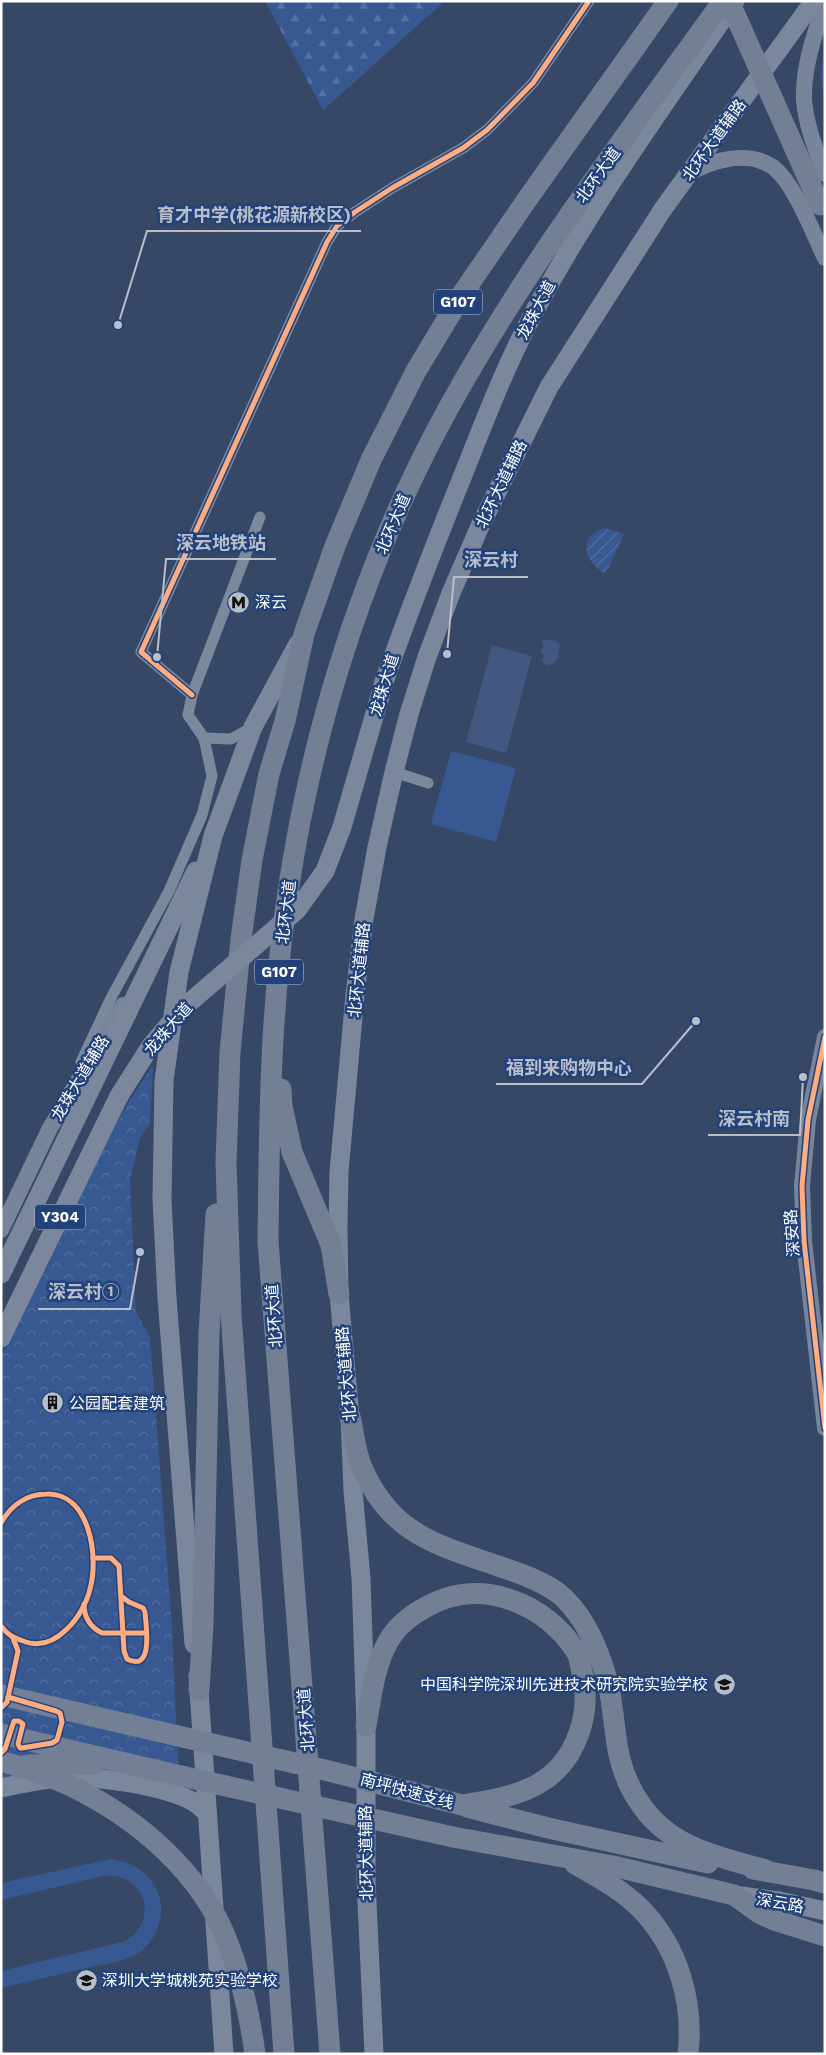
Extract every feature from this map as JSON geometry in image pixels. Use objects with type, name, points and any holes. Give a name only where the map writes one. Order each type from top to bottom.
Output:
[{"type":"highway","name":"G107","points":[[284,2054],[231,1324],[226,1162],[230,1052],[241,939],[252,860],[269,774],[285,721],[304,634],[335,546],[371,460],[416,371],[463,293],[668,1]]},
{"type":"highway","name":"北环大道","points":[[330,2054],[268,1241],[270,1110],[274,1021],[293,860],[319,731],[343,650],[362,598],[408,488],[449,407],[528,277],[565,220],[724,1]]},
{"type":"highway","points":[[729,1],[822,211]]},
{"type":"highway","points":[[274,1021],[282,1106],[287,1131],[304,1185],[330,1245],[339,1294]]},
{"type":"highway","points":[[199,1690],[203,1624],[209,1334],[214,1223],[226,1162]]},
{"type":"highway","points":[[350,1417],[361,1464],[376,1493],[394,1517],[415,1534],[438,1546],[510,1570],[539,1582],[562,1596],[585,1622],[608,1683],[618,1751],[626,1777],[635,1798],[648,1816],[690,1846],[766,1870]]},
{"type":"highway","points":[[366,1726],[377,1669],[388,1641],[403,1623],[418,1612],[440,1600],[464,1593],[488,1594],[510,1599],[551,1621],[577,1652],[584,1678],[586,1709],[578,1740],[564,1762],[540,1783],[516,1794],[462,1806]]},
{"type":"highway","name":"南坪快速支线","points":[[1,1695],[329,1771],[548,1828],[718,1865],[766,1870],[821,1881]]},
{"type":"highway","name":"南坪快速支线","points":[[1,1734],[453,1837],[559,1855],[734,1895]]},
{"type":"highway","points":[[1,1762],[33,1771],[72,1786],[111,1808],[149,1836],[182,1868],[208,1903],[228,1942],[244,1998],[255,2054]]},
{"type":"highway","points":[[1,1770],[29,1765],[83,1763],[159,1771]]},
{"type":"highway","points":[[559,1855],[614,1887],[640,1908],[661,1935],[679,1972],[685,1991],[690,2032],[688,2054]]},
{"type":"highway","points":[[734,1895],[759,1913],[822,1938]]},
{"type":"main road","name":"龙珠大道","points":[[1,1338],[119,1096],[150,1047],[183,1008],[297,910],[325,871],[342,828],[384,682],[412,600],[498,386],[531,317],[567,253],[617,174],[735,1]]},
{"type":"main road","name":"北环大道辅路","points":[[374,2054],[366,1880],[366,1726],[361,1578],[339,1294],[339,1172],[364,919],[394,772],[424,665],[451,593],[503,478],[549,387],[663,209],[814,1]]},
{"type":"main road","points":[[1,1274],[213,836],[253,727],[304,634]]},
{"type":"main road","points":[[213,836],[179,972],[164,1081],[162,1189],[168,1307],[199,1690],[224,2054]]},
{"type":"main road","points":[[1,1788],[63,1778],[134,1784],[175,1794],[194,1802],[207,1813]]},
{"type":"main road","name":"深云路","points":[[734,1895],[779,1901],[825,1911]]},
{"type":"street","points":[[192,695],[141,652],[327,242],[337,226],[392,188],[463,148],[487,130],[532,83],[586,2]]},
{"type":"street","points":[[825,6],[813,42],[804,98],[809,127],[825,174]]},
{"type":"street","points":[[691,172],[710,162],[740,158],[757,161],[772,167],[797,199],[825,258]]},
{"type":"street","points":[[50,1128],[111,998],[169,891],[202,815],[212,776],[204,738],[188,715],[192,695],[260,517]]},
{"type":"street","points":[[204,738],[231,738],[253,727]]},
{"type":"street","points":[[394,772],[428,783]]},
{"type":"street","name":"龙珠大道辅路","points":[[1,1230],[50,1128],[167,930]]},
{"type":"street","name":"深安路","points":[[825,1037],[808,1120],[802,1186],[805,1250],[825,1428]]},
{"type":"green space","points":[[265,1],[445,1],[323,110]]},
{"type":"green space","points":[[825,43],[825,111],[821,76]]},
{"type":"green space","points":[[604,528],[624,534],[609,567],[604,573],[592,562],[586,549],[590,537],[595,532]]},
{"type":"green space","points":[[451,751],[516,768],[496,842],[431,824]]},
{"type":"green space","points":[[153,1065],[150,1123],[140,1138],[130,1179],[136,1312],[150,1337],[172,1627],[179,1787],[1,1783],[1,1357],[86,1181],[128,1103]]},
{"type":"green space","points":[[111,1859],[119,1860],[139,1869],[155,1886],[161,1911],[158,1928],[149,1943],[135,1955],[119,1961],[1,1988],[1,1971],[126,1941],[137,1932],[143,1921],[145,1909],[143,1898],[138,1889],[129,1881],[117,1876],[103,1876],[1,1900],[1,1883]]},
{"type":"shaded area","points":[[543,639],[557,641],[560,645],[557,659],[551,665],[547,665],[542,661],[544,655],[540,651],[544,646],[541,642]]},
{"type":"shaded area","points":[[492,645],[532,656],[506,753],[466,742]]},
{"type":"cycle path","points":[[192,695],[141,652],[327,242],[337,226],[355,212],[392,188],[463,148],[487,130],[533,83],[589,1]]},
{"type":"cycle path","points":[[825,1037],[808,1120],[802,1186],[804,1241],[825,1428]]},
{"type":"cycle path","points":[[1,1523],[10,1511],[26,1498],[47,1494],[62,1496],[73,1504],[82,1515],[92,1545],[93,1561],[90,1589],[82,1610],[67,1629],[58,1636],[48,1642],[37,1644],[15,1638],[1,1626]]},
{"type":"cycle path","points":[[93,1558],[111,1558],[119,1566],[124,1651],[127,1659],[136,1662],[141,1660],[145,1654],[147,1637],[145,1612],[143,1608],[121,1596]]},
{"type":"cycle path","points":[[84,1604],[88,1622],[102,1633],[146,1633]]},
{"type":"cycle path","points":[[1,1708],[7,1702],[18,1651],[13,1638]]},
{"type":"cycle path","points":[[1,1753],[5,1749],[14,1721],[19,1721],[23,1724],[18,1744],[20,1748],[52,1743],[57,1740],[62,1722],[60,1713],[56,1711],[8,1697]]},
{"type":"place","name":"育才中学(桃花源新校区)","points":[[118,325]]},
{"type":"place","name":"深云","points":[[239,602]]},
{"type":"place","name":"深云村","points":[[447,654]]},
{"type":"place","name":"深云地铁站","points":[[157,657]]},
{"type":"place","name":"福到来购物中心","points":[[696,1021]]},
{"type":"place","name":"深云村南","points":[[803,1077]]},
{"type":"place","name":"深云村①","points":[[140,1252]]},
{"type":"place","name":"公园配套建筑","points":[[53,1403]]},
{"type":"place","name":"中国科学院深圳先进技术研究院实验学校","points":[[724,1684]]},
{"type":"place","name":"深圳大学城桃苑实验学校","points":[[86,1980]]}]
